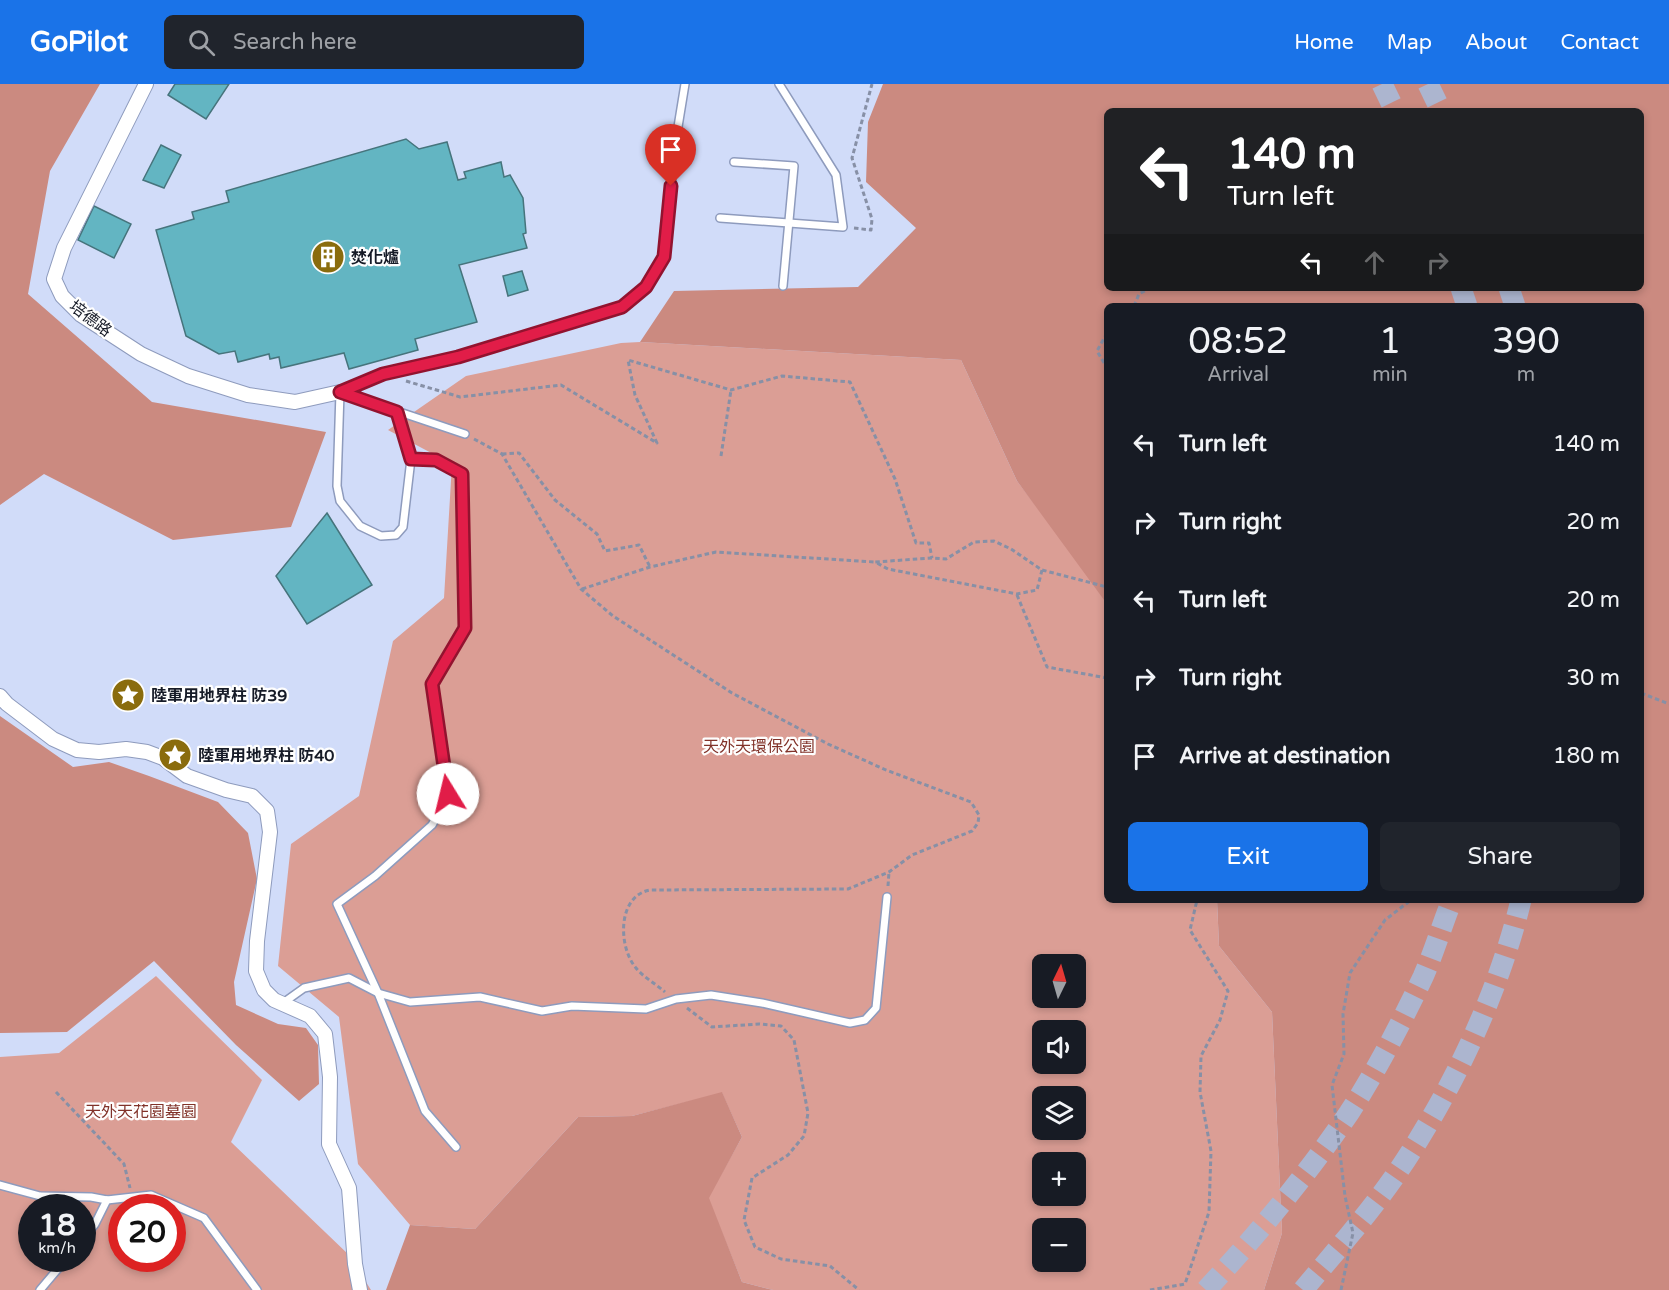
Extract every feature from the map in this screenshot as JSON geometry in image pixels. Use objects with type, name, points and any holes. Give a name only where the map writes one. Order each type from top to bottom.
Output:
[{"type":"street","name":"培德路","points":[[146,84],[64,248],[54,279],[62,296],[81,315],[141,354],[188,376],[248,395],[295,402],[340,392]]},
{"type":"street","points":[[0,696],[7,704],[53,739],[77,750],[99,752],[126,749],[147,752],[163,758],[188,776],[226,790],[252,796],[267,811],[270,832],[257,941],[256,971],[264,990],[280,1004],[310,1017],[325,1034],[330,1077],[329,1144],[349,1188],[355,1264],[360,1290]]},
{"type":"lane","points":[[340,392],[383,374],[458,357],[622,307],[646,287],[664,257],[676,139],[685,84]]},
{"type":"lane","points":[[720,218],[843,227],[836,175],[778,84]]},
{"type":"lane","points":[[734,162],[794,166],[783,286]]},
{"type":"lane","points":[[340,392],[465,434]]},
{"type":"lane","points":[[340,392],[337,486],[340,501],[360,526],[381,536],[396,535],[403,527],[411,459],[397,412]]},
{"type":"lane","points":[[411,459],[436,460],[462,474],[465,628],[432,684],[448,794],[432,825],[375,876],[337,904],[378,993],[425,1111],[456,1147]]},
{"type":"lane","points":[[280,1004],[304,988],[349,978],[378,993],[410,1002],[480,997],[542,1011],[572,1006],[646,1009],[676,999],[711,995],[762,1003],[850,1023],[865,1020],[876,1008],[887,897]]},
{"type":"lane","points":[[0,1185],[40,1196],[91,1197],[107,1200],[96,1222]]},
{"type":"lane","points":[[186,1210],[204,1218],[257,1290]]},
{"type":"lane","points":[[40,1290],[55,1272]]},
{"type":"path","points":[[843,227],[871,230],[872,219],[852,158],[872,84]]},
{"type":"path","points":[[1135,303],[1139,294],[1144,291]]},
{"type":"path","points":[[1104,338],[1097,351],[1104,363]]},
{"type":"path","points":[[383,374],[460,397],[561,385],[657,443],[636,395],[628,360],[731,390],[783,376],[850,382],[896,478],[916,543],[930,543],[932,558]]},
{"type":"path","points":[[722,456],[731,390]]},
{"type":"path","points":[[465,434],[502,453],[519,453],[555,500],[597,534],[605,551],[639,545],[650,567]]},
{"type":"path","points":[[502,453],[581,589],[613,616],[732,693],[838,749],[886,770],[971,801],[979,815],[978,823],[972,831],[912,855],[889,872],[848,889],[650,890],[639,892],[629,905],[625,918],[626,946],[636,969],[712,1028],[759,1024],[781,1026],[794,1040],[808,1113],[804,1136],[788,1155],[752,1178],[744,1220],[755,1247],[781,1259],[830,1266],[859,1290]]},
{"type":"path","points":[[581,589],[650,567],[716,552],[875,562],[946,559],[974,542],[994,542],[1011,549],[1042,570],[1104,586]]},
{"type":"path","points":[[875,562],[888,569],[1017,594],[1037,590],[1042,570]]},
{"type":"path","points":[[1017,594],[1047,668],[1104,678]]},
{"type":"path","points":[[1644,694],[1669,704]]},
{"type":"path","points":[[1150,1290],[1185,1284],[1209,1212],[1210,1151],[1200,1092],[1201,1056],[1220,1020],[1228,991],[1190,930],[1196,903]]},
{"type":"path","points":[[1341,1290],[1353,1233],[1345,1196],[1332,1085],[1344,1054],[1343,1014],[1350,973],[1385,920],[1407,903]]},
{"type":"path","points":[[56,1092],[124,1164],[132,1194]]},
{"type":"green space","name":"天外天環保公園","points":[[640,342],[961,360],[1017,481],[1104,595],[1104,903],[1217,903],[1219,946],[1272,1012],[1282,1233],[1264,1290],[773,1290],[742,1282],[708,1198],[742,1137],[722,1093],[632,1116],[578,1117],[475,1229],[410,1225],[358,1164],[339,1017],[278,966],[291,844],[359,796],[393,641],[444,598],[452,464],[388,430],[466,376],[621,343]]},
{"type":"green space","name":"天外天花園墓園","points":[[156,976],[262,1080],[231,1142],[349,1255],[371,1290],[0,1290],[0,1057],[59,1053]]},
{"type":"shaded area","points":[[0,84],[100,84],[50,171],[28,294],[152,402],[326,432],[291,527],[173,540],[44,474],[0,505]]},
{"type":"shaded area","points":[[883,84],[1669,84],[1669,1290],[1264,1290],[1282,1233],[1272,1012],[1219,946],[1217,903],[1644,903],[1644,303],[1104,303],[1104,600],[1017,481],[961,360],[640,342],[674,291],[858,287],[916,228],[866,182],[868,122]]},
{"type":"shaded area","points":[[0,716],[73,767],[109,762],[218,802],[248,833],[257,879],[234,982],[236,1005],[278,1024],[306,1028],[318,1045],[319,1084],[299,1101],[236,1045],[154,961],[67,1032],[0,1033]]},
{"type":"shaded area","points":[[722,1092],[742,1137],[709,1198],[742,1282],[773,1290],[386,1290],[410,1225],[475,1229],[578,1117],[632,1116]]},
{"type":"building","points":[[175,84],[229,84],[206,119],[168,95]]},
{"type":"building","name":"焚化爐","points":[[406,139],[419,149],[447,142],[458,180],[466,178],[464,172],[501,162],[504,177],[510,175],[523,198],[526,233],[523,234],[527,248],[459,265],[477,322],[415,339],[418,350],[349,369],[344,353],[281,368],[279,357],[270,359],[269,354],[238,362],[235,351],[219,354],[186,336],[156,230],[194,219],[192,212],[229,202],[226,191]]},
{"type":"building","points":[[161,145],[181,155],[164,188],[143,180]]},
{"type":"building","points":[[94,206],[131,224],[114,258],[78,240]]},
{"type":"building","points":[[522,271],[528,290],[508,296],[503,276]]},
{"type":"building","points":[[327,513],[372,585],[307,624],[276,576]]},
{"type":"tunnel","points":[[1382,84],[1394,108]]},
{"type":"tunnel","points":[[1428,84],[1440,108]]},
{"type":"tunnel","points":[[1462,291],[1466,303]]},
{"type":"tunnel","points":[[1510,291],[1514,303]]},
{"type":"tunnel","points":[[1206,1290],[1299,1182],[1349,1113],[1388,1046],[1423,977],[1451,903]]},
{"type":"tunnel","points":[[1303,1290],[1387,1187],[1430,1121],[1477,1029],[1502,965],[1520,903]]},
{"type":"place","name":"焚化爐","points":[[328,257]]},
{"type":"place","name":"陸軍用地界柱 防39","points":[[128,695]]},
{"type":"place","name":"陸軍用地界柱 防40","points":[[175,755]]},
{"type":"route","points":[[448,794],[432,684],[465,628],[462,474],[436,460],[411,459],[397,412],[340,392],[383,374],[458,357],[622,307],[646,287],[664,257],[671,186]]}]
